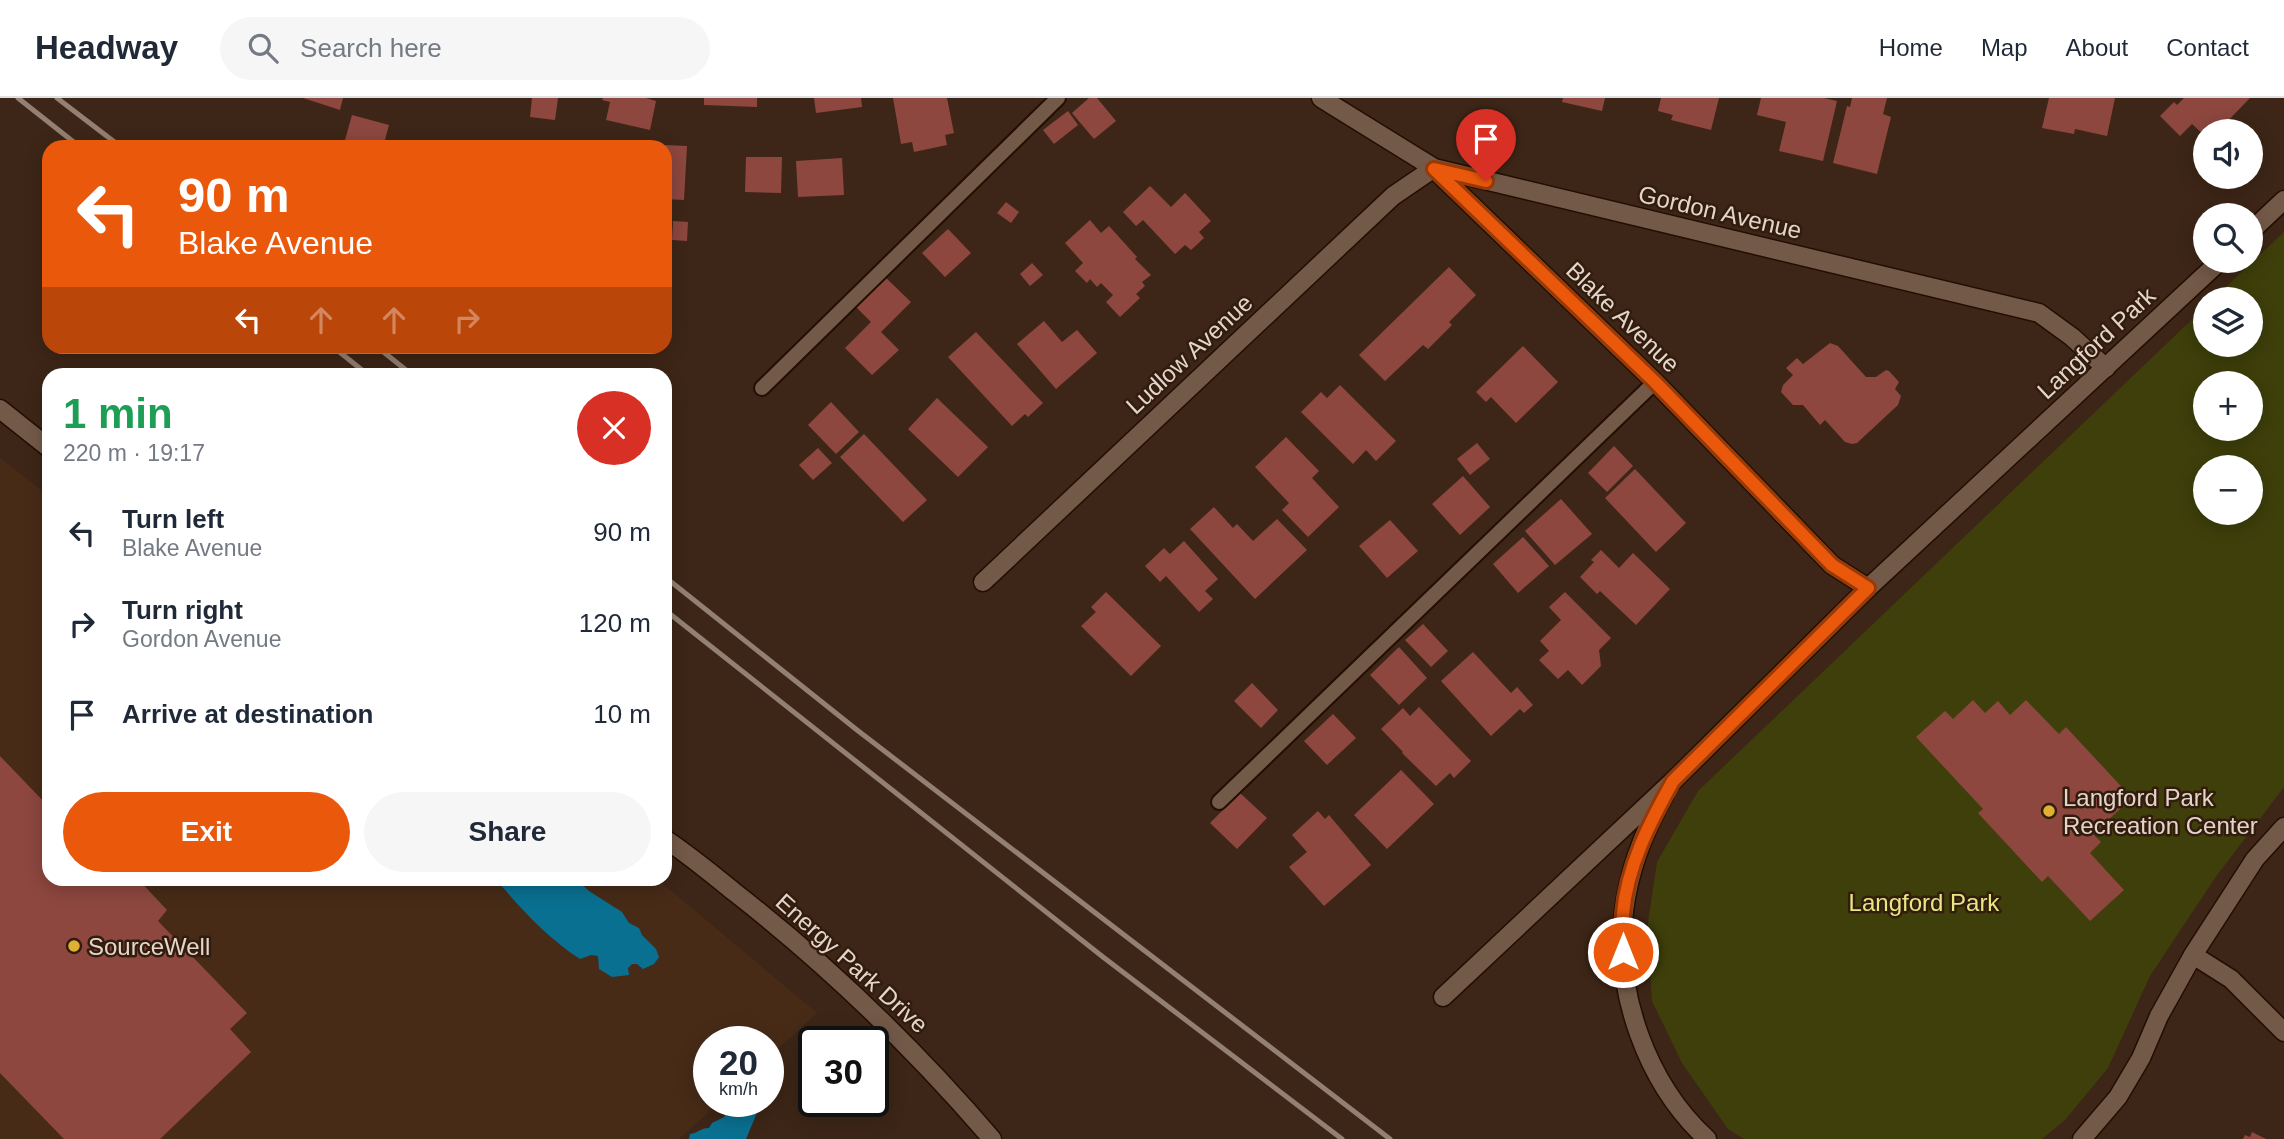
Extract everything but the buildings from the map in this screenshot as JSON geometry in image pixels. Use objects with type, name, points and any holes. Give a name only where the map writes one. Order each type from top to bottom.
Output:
[{"type":"street","name":"Gordon Avenue","points":[[1321,98],[1434,169],[2039,313],[2072,337],[2106,368]]},
{"type":"street","name":"Blake Avenue","points":[[1434,169],[1655,382],[1832,565],[1868,588]]},
{"type":"street","name":"Ludlow Avenue","points":[[983,582],[1393,196],[1434,169]]},
{"type":"street","points":[[2263,220],[2284,200]]},
{"type":"street","name":"Langford Park","points":[[1443,998],[1673,781],[1868,588],[2207,273]]},
{"type":"street","points":[[0,409],[42,442]]},
{"type":"street","name":"Langford Park","points":[[1673,781],[1656,810],[1630,878],[1623,914],[1625,974],[1633,1018],[1649,1060],[1678,1106],[1707,1139]]},
{"type":"street","points":[[2082,1139],[2118,1097],[2193,956],[2255,859],[2284,827]]},
{"type":"street","name":"Energy Park Drive","points":[[672,844],[776,925],[883,1021],[948,1088],[992,1139]]},
{"type":"street","points":[[2193,956],[2231,979],[2284,1032]]},
{"type":"lane","points":[[762,388],[1058,98]]},
{"type":"lane","points":[[1219,802],[1655,382]]},
{"type":"shaded area","points":[[0,458],[42,491],[42,886],[665,886],[817,1013],[803,1026],[798,1026],[798,1030],[784,1043],[784,1026],[693,1026],[693,1117],[703,1117],[679,1139],[0,1139]]},
{"type":"green space","name":"Langford Park","points":[[2284,232],[2284,787],[2215,878],[2150,976],[2108,1068],[2065,1120],[2042,1139],[1744,1139],[1728,1129],[1682,1063],[1652,1001],[1647,929],[1657,862],[1698,791],[2193,318],[2193,357],[2263,357],[2263,287],[2226,287],[2241,273],[2263,273],[2263,252]]},
{"type":"water","points":[[502,886],[584,886],[622,912],[629,923],[639,928],[659,957],[654,964],[643,969],[632,964],[628,968],[629,975],[612,977],[599,969],[598,956],[591,955],[580,959],[537,924]]},
{"type":"water","points":[[724,1117],[755,1117],[746,1139],[689,1139],[690,1134],[709,1128],[712,1123]]},
{"type":"railway","points":[[18,98],[71,140]]},
{"type":"railway","points":[[57,98],[112,140]]},
{"type":"railway","points":[[342,354],[360,368]]},
{"type":"railway","points":[[386,354],[404,368]]},
{"type":"railway","points":[[672,583],[857,730],[1390,1139]]},
{"type":"railway","points":[[672,616],[1103,957],[1342,1139]]},
{"type":"place","name":"Langford Park Recreation Center","points":[[2049,811]]},
{"type":"place","name":"SourceWell","points":[[74,946]]},
{"type":"route","points":[[1486,181],[1434,169],[1655,382],[1832,565],[1868,588],[1673,781],[1656,810],[1630,878],[1623,914],[1623,952]]}]
